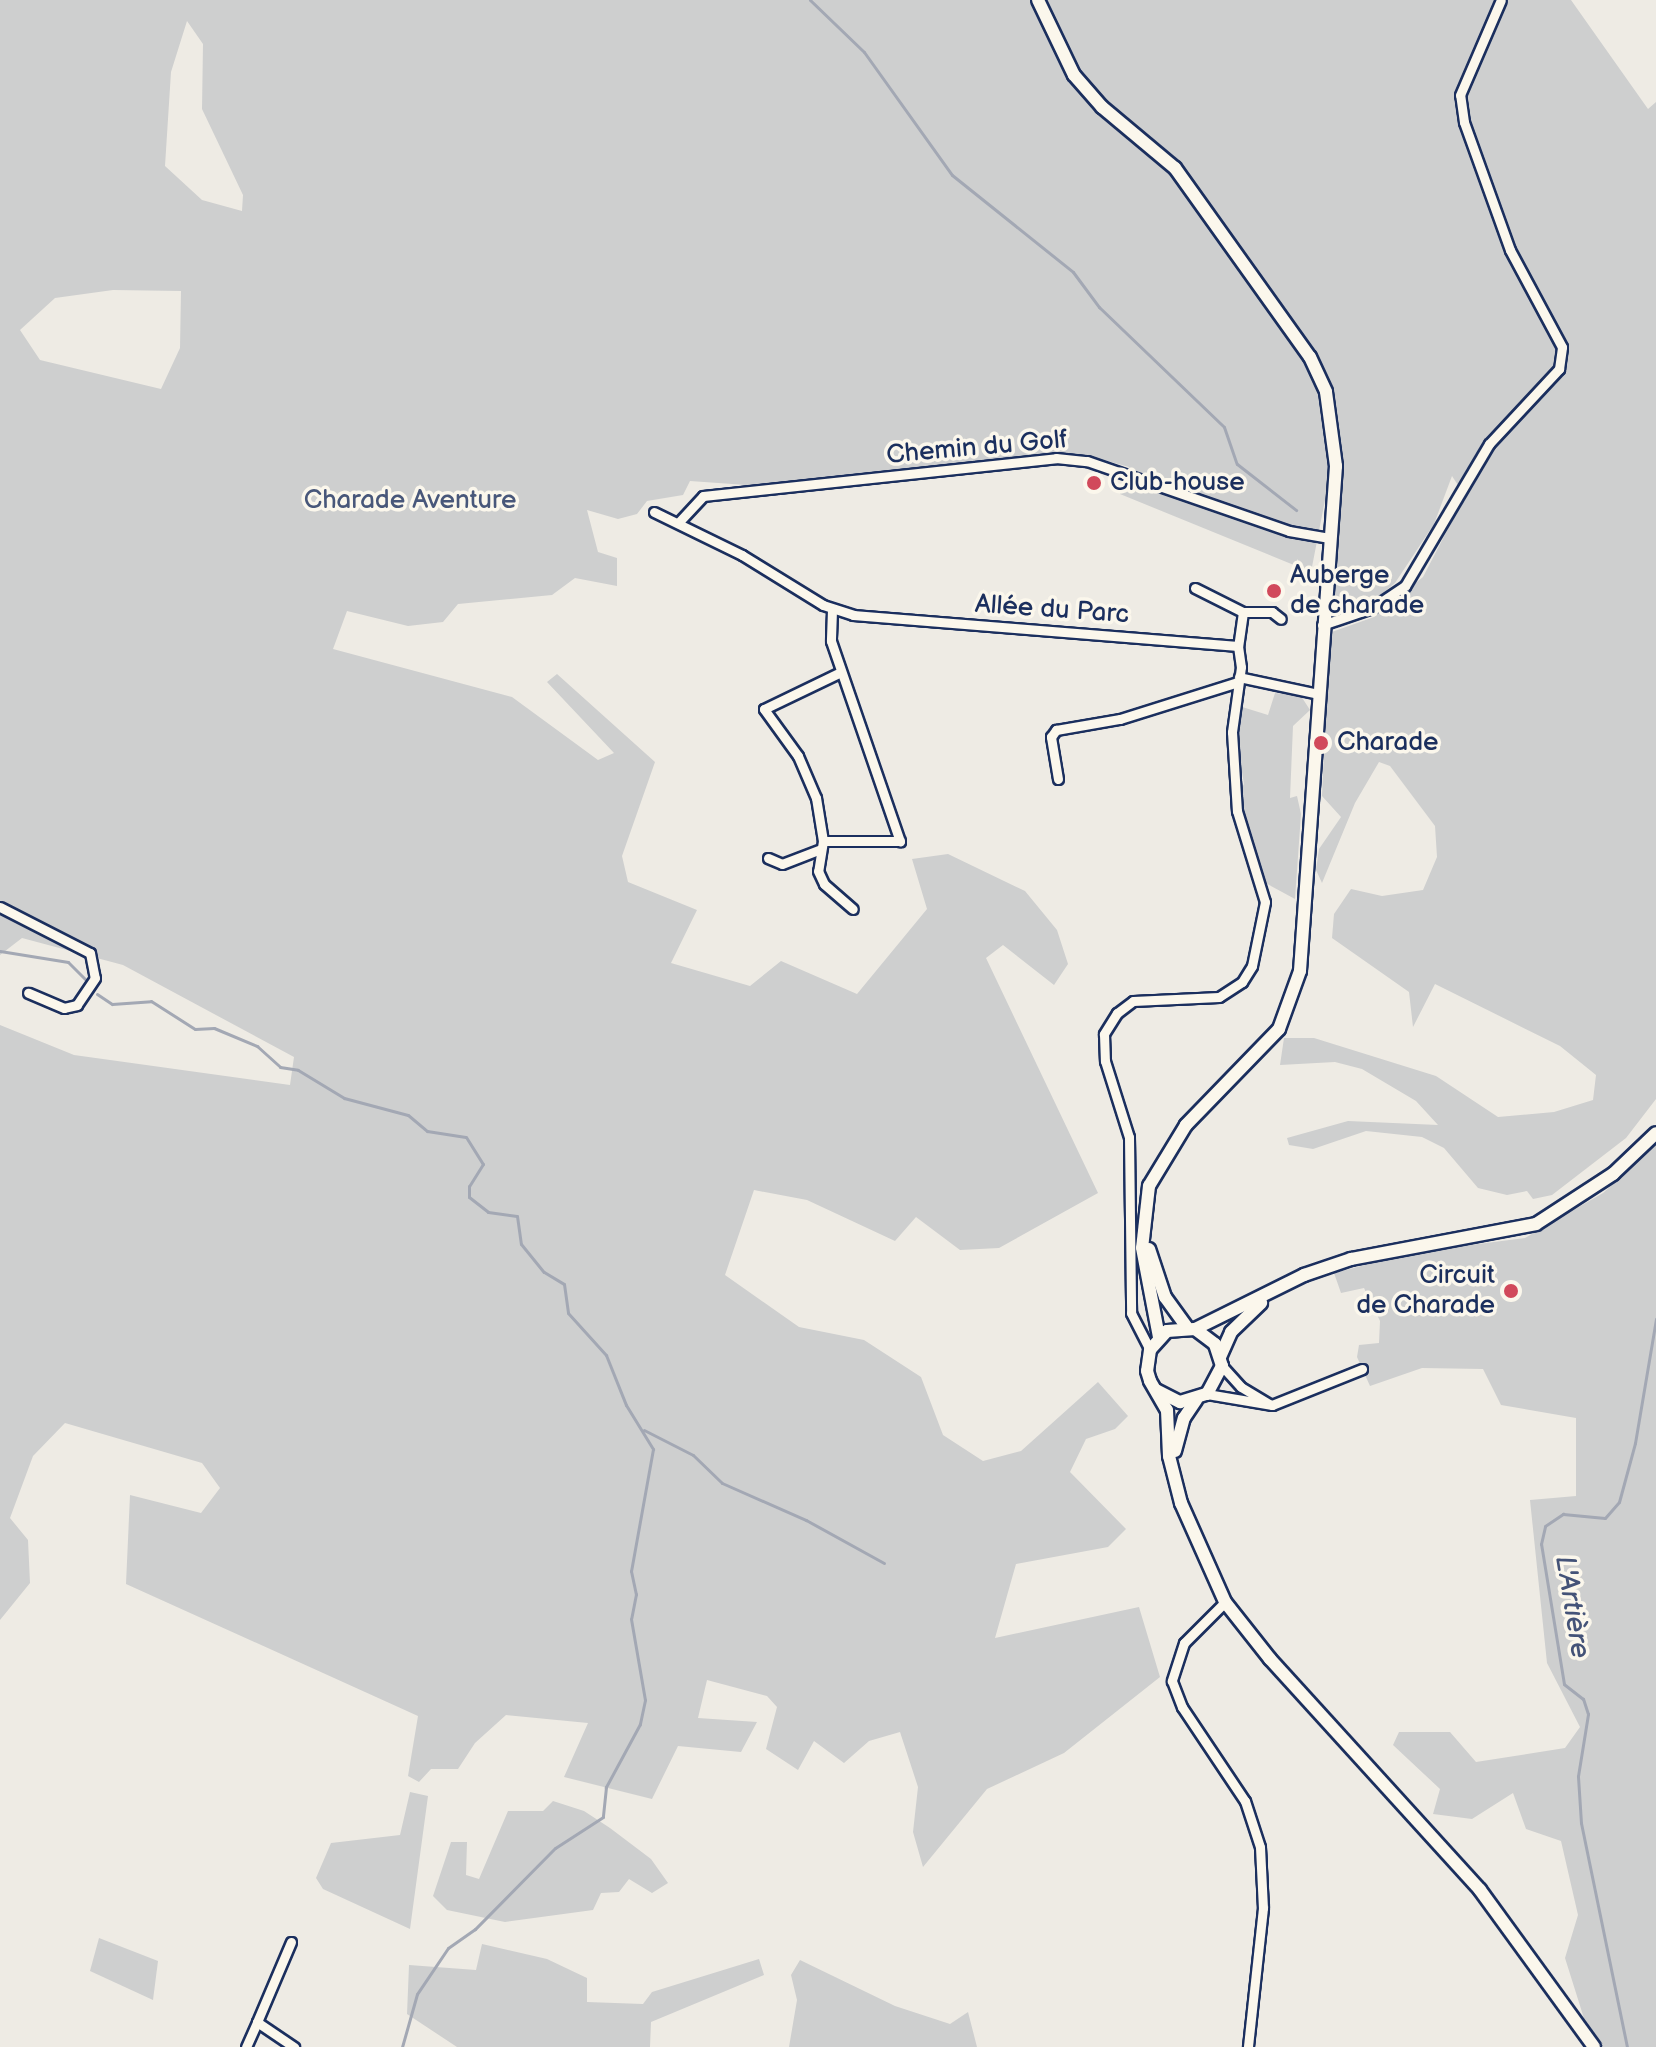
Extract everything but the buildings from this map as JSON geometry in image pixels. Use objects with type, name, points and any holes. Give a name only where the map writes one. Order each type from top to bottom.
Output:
[{"type":"street","points":[[1038,0],[1074,75],[1102,107],[1182,177],[1310,357],[1326,392],[1335,454],[1301,956],[1289,1012],[1251,1061],[1172,1143],[1149,1186],[1143,1234],[1159,1337]]},
{"type":"street","points":[[1322,625],[1372,608],[1405,586],[1489,444],[1559,369],[1562,347],[1510,250],[1464,122],[1460,95],[1501,0]]},
{"type":"street","name":"Chemin du Golf","points":[[678,523],[703,496],[1056,458],[1087,461],[1289,531],[1329,538]]},
{"type":"street","points":[[654,512],[832,610],[831,641],[900,841],[821,846],[804,860],[782,864],[768,858]]},
{"type":"street","points":[[1195,588],[1243,612],[1272,612],[1281,619]]},
{"type":"street","name":"Allée du Parc","points":[[832,610],[925,623],[1238,646]]},
{"type":"street","points":[[1150,1350],[1132,1318],[1129,1137],[1105,1061],[1104,1034],[1117,1013],[1133,1001],[1219,997],[1242,982],[1252,966],[1265,902],[1237,811],[1232,732],[1243,612]]},
{"type":"street","points":[[841,672],[768,703],[764,709],[798,756],[816,798],[824,884],[853,909]]},
{"type":"street","points":[[1058,779],[1051,737],[1056,730],[1120,719],[1239,680],[1318,694]]},
{"type":"street","points":[[0,907],[90,953],[95,978],[77,1005],[47,1003],[28,993]]},
{"type":"street","points":[[1594,2047],[1480,1890],[1270,1659],[1225,1602],[1187,1519],[1173,1474],[1167,1410],[1147,1371],[1150,1350],[1159,1337],[1191,1328],[1286,1284],[1375,1252],[1527,1228],[1583,1196],[1656,1133]]},
{"type":"street","points":[[1143,1234],[1165,1297],[1191,1328],[1215,1344],[1221,1362],[1241,1387],[1272,1405]]},
{"type":"street","points":[[1173,1474],[1177,1440],[1244,1318],[1286,1284]]},
{"type":"street","points":[[1156,1390],[1175,1401],[1202,1397],[1272,1405],[1362,1369]]},
{"type":"street","points":[[1225,1602],[1184,1643],[1172,1681],[1182,1707],[1245,1801],[1260,1847],[1263,1908],[1248,2047]]},
{"type":"street","points":[[246,2047],[291,1942]]},
{"type":"street","points":[[257,2022],[294,2047]]},
{"type":"green space","name":"Charade Aventure","points":[[0,0],[1571,0],[1648,109],[1656,102],[1656,1099],[1626,1138],[1552,1195],[1533,1199],[1527,1191],[1507,1195],[1478,1188],[1444,1148],[1422,1137],[1366,1131],[1313,1149],[1289,1145],[1287,1138],[1348,1121],[1438,1125],[1416,1101],[1362,1069],[1335,1062],[1280,1065],[1284,1038],[1314,1038],[1436,1076],[1498,1117],[1554,1112],[1593,1100],[1596,1075],[1560,1046],[1435,984],[1413,1027],[1409,992],[1332,938],[1334,914],[1351,889],[1382,896],[1423,890],[1437,857],[1435,826],[1390,766],[1379,762],[1355,803],[1322,883],[1316,870],[1319,849],[1341,817],[1322,796],[1329,633],[1374,617],[1423,577],[1465,496],[1452,476],[1434,524],[1395,583],[1378,597],[1330,614],[1339,495],[1326,495],[1311,572],[1120,494],[1129,467],[1086,455],[804,489],[690,481],[683,495],[647,501],[637,514],[618,519],[587,510],[598,552],[617,558],[617,586],[575,578],[552,595],[458,604],[443,622],[408,626],[347,611],[333,649],[512,697],[598,760],[614,753],[547,682],[557,674],[655,762],[622,856],[628,882],[697,910],[671,963],[750,986],[781,961],[857,994],[927,909],[912,859],[948,854],[1025,891],[1057,930],[1068,964],[1054,985],[1003,945],[986,958],[1098,1193],[999,1248],[960,1250],[916,1217],[895,1241],[807,1200],[754,1190],[725,1275],[799,1327],[864,1340],[921,1377],[943,1435],[983,1461],[1021,1451],[1098,1382],[1128,1416],[1115,1429],[1086,1439],[1070,1472],[1126,1529],[1108,1547],[1016,1564],[995,1638],[1139,1607],[1160,1677],[1064,1753],[987,1789],[923,1867],[913,1832],[918,1787],[900,1732],[869,1741],[844,1763],[814,1741],[798,1770],[766,1749],[777,1707],[767,1696],[707,1680],[698,1718],[757,1722],[741,1752],[678,1746],[652,1799],[564,1777],[588,1723],[506,1715],[475,1743],[458,1769],[431,1769],[419,1782],[408,1776],[418,1716],[126,1584],[130,1495],[201,1513],[220,1488],[202,1463],[65,1423],[33,1456],[10,1518],[28,1540],[30,1583],[0,1620],[0,1025],[74,1055],[290,1085],[294,1057],[123,965],[22,938],[0,955]],"holes":[[[187,21],[203,44],[202,109],[243,195],[242,211],[202,200],[165,166],[171,72]],[[113,290],[181,291],[180,348],[161,389],[40,360],[20,330],[55,298]]]},
{"type":"green space","points":[[1275,693],[1301,696],[1310,710],[1293,726],[1290,798],[1297,796],[1301,814],[1295,899],[1260,880],[1243,830],[1239,793],[1244,784],[1235,730],[1239,706],[1268,715]]},
{"type":"green space","points":[[1656,1145],[1656,2047],[1593,2047],[1565,1958],[1578,1915],[1561,1841],[1526,1829],[1513,1793],[1472,1819],[1433,1814],[1440,1789],[1393,1745],[1399,1732],[1450,1732],[1476,1762],[1565,1748],[1580,1727],[1547,1663],[1530,1500],[1576,1496],[1576,1418],[1501,1405],[1483,1369],[1422,1368],[1370,1386],[1357,1357],[1359,1345],[1379,1343],[1380,1321],[1364,1288],[1341,1293],[1334,1273],[1416,1252],[1525,1238],[1603,1193]]},
{"type":"green space","points":[[410,1792],[428,1796],[410,1929],[323,1889],[316,1878],[331,1843],[400,1835]]},
{"type":"green space","points":[[553,1801],[584,1811],[610,1828],[651,1859],[668,1883],[652,1893],[629,1879],[619,1892],[601,1893],[593,1910],[505,1922],[447,1910],[433,1896],[451,1842],[467,1842],[466,1875],[479,1879],[508,1811],[543,1811]]},
{"type":"green space","points":[[99,1938],[158,1961],[153,2000],[90,1971]]},
{"type":"green space","points":[[482,1944],[547,1959],[587,1978],[587,2002],[643,2004],[652,1992],[759,1959],[764,1975],[651,2022],[650,2047],[457,2047],[407,2014],[409,1965],[476,1970]]},
{"type":"green space","points":[[800,1960],[895,2006],[950,2024],[968,2012],[977,2047],[789,2047],[797,2000],[791,1975]]},
{"type":"waterway","points":[[810,0],[864,52],[952,175],[1073,272],[1099,307],[1224,427],[1237,464],[1296,510]]},
{"type":"waterway","points":[[0,951],[68,962],[85,979]]},
{"type":"waterway","points":[[97,994],[112,1004],[151,1001],[195,1029],[214,1028],[257,1046],[280,1067],[298,1070],[344,1098],[408,1115],[427,1131],[466,1137],[483,1164],[469,1186],[469,1197],[488,1212],[517,1216],[521,1244],[544,1272],[564,1284],[568,1313],[606,1355],[626,1405],[653,1449],[631,1571],[636,1594],[631,1619],[645,1700],[640,1724],[606,1787],[603,1817],[555,1848],[475,1929],[448,1948],[417,1994],[402,2047]]},
{"type":"waterway","name":"L'Artière","points":[[1627,2047],[1581,1823],[1578,1776],[1588,1714],[1583,1699],[1564,1684],[1541,1544],[1545,1526],[1563,1514],[1605,1518],[1619,1502],[1635,1443],[1656,1319]]},
{"type":"waterway","points":[[644,1430],[693,1455],[722,1483],[806,1520],[884,1563]]},
{"type":"place","name":"Club-house","points":[[1094,483]]},
{"type":"place","name":"Auberge de charade","points":[[1274,591]]},
{"type":"place","name":"Charade","points":[[1321,743]]},
{"type":"place","name":"Circuit de Charade","points":[[1511,1291]]}]
